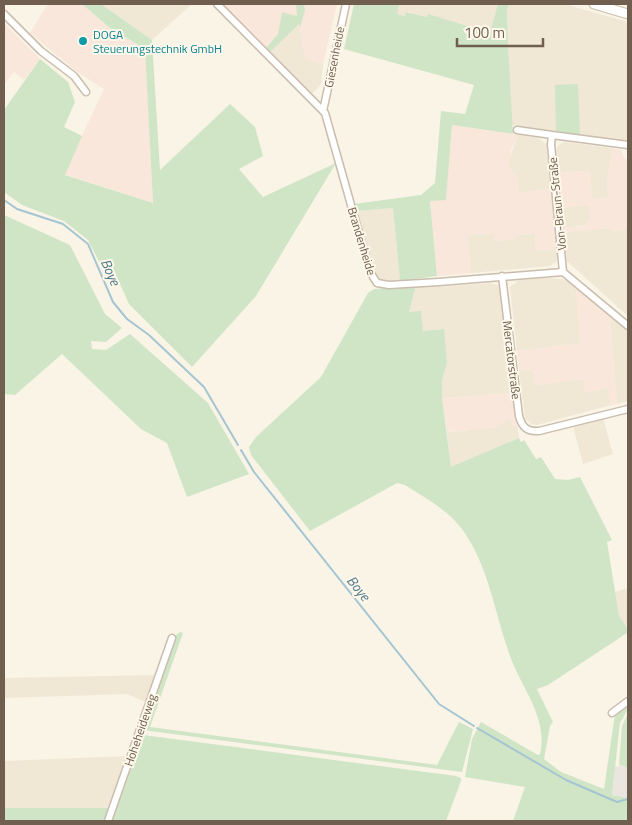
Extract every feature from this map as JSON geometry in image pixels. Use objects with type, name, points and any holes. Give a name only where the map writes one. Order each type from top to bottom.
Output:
[{"type":"street","name":"Brandenheide","points":[[217,4],[323,111],[329,124],[370,272],[377,283],[389,285],[563,272]]},
{"type":"street","name":"Giesenheide","points":[[323,111],[346,4]]},
{"type":"street","points":[[594,4],[628,14]]},
{"type":"street","points":[[4,14],[41,51],[74,76],[86,92]]},
{"type":"street","points":[[517,130],[628,145]]},
{"type":"street","name":"Von-Braun-Straße","points":[[552,136],[551,144],[563,272]]},
{"type":"street","points":[[563,272],[628,326]]},
{"type":"street","name":"Mercatorstraße","points":[[502,276],[519,416],[527,430],[539,431],[628,409]]},
{"type":"street","name":"Hoheheideweg","points":[[108,821],[172,638]]},
{"type":"street","points":[[612,713],[628,700]]},
{"type":"shaded area","points":[[48,4],[82,4],[110,28],[145,49],[153,203],[64,174],[104,89],[76,71],[30,33]]},
{"type":"shaded area","points":[[101,4],[192,4],[152,40]]},
{"type":"shaded area","points":[[221,4],[296,4],[298,16],[282,12],[278,34],[266,48]]},
{"type":"shaded area","points":[[304,4],[337,4],[323,64],[305,58],[300,28],[305,10]]},
{"type":"shaded area","points":[[399,4],[498,4],[491,33],[429,15],[428,17],[407,12],[405,16],[396,14]]},
{"type":"shaded area","points":[[509,4],[564,4],[628,22],[628,142],[512,125],[507,10]]},
{"type":"shaded area","points":[[4,23],[40,59],[24,80],[14,72],[4,85]]},
{"type":"shaded area","points":[[299,23],[305,58],[323,64],[321,84],[312,94],[270,52]]},
{"type":"shaded area","points":[[452,125],[518,135],[511,151],[509,167],[513,174],[517,175],[519,193],[551,189],[557,249],[536,250],[535,234],[516,235],[515,239],[494,241],[493,233],[468,235],[471,273],[437,276],[430,201],[446,199]]},
{"type":"shaded area","points":[[518,135],[538,138],[546,144],[551,189],[519,193],[517,175],[513,174],[508,163]]},
{"type":"shaded area","points":[[564,142],[612,148],[607,183],[608,198],[592,199],[590,171],[558,172],[556,151],[558,146]]},
{"type":"shaded area","points":[[612,148],[621,150],[625,159],[628,159],[628,229],[612,231],[611,228],[564,232],[564,228],[585,226],[590,218],[589,208],[586,205],[562,208],[558,172],[590,171],[592,199],[608,198],[607,183]]},
{"type":"shaded area","points":[[585,205],[589,207],[590,218],[587,225],[564,228],[562,208]]},
{"type":"shaded area","points":[[393,208],[400,281],[378,281],[372,270],[356,211]]},
{"type":"shaded area","points":[[611,228],[612,231],[628,229],[628,316],[567,261],[564,232]]},
{"type":"shaded area","points":[[494,233],[494,241],[515,239],[515,235],[535,234],[536,250],[557,249],[557,261],[550,266],[471,273],[468,235]]},
{"type":"shaded area","points":[[562,279],[576,286],[580,343],[517,351],[510,287],[519,280]]},
{"type":"shaded area","points":[[490,283],[498,285],[500,290],[513,393],[442,398],[442,381],[447,363],[443,329],[423,331],[409,312],[416,286],[438,287]]},
{"type":"shaded area","points":[[576,286],[610,316],[617,404],[610,406],[609,388],[584,393],[583,379],[535,385],[533,369],[519,371],[517,351],[580,343]]},
{"type":"shaded area","points":[[610,316],[628,332],[628,401],[617,404]]},
{"type":"shaded area","points":[[533,369],[535,385],[583,379],[609,388],[611,405],[537,425],[531,424],[525,418],[519,371]]},
{"type":"shaded area","points":[[513,393],[517,425],[512,426],[511,418],[494,428],[447,432],[442,398]]},
{"type":"shaded area","points":[[511,418],[512,426],[517,425],[519,438],[451,468],[447,432],[465,431]]},
{"type":"shaded area","points":[[603,418],[613,454],[583,464],[573,426]]},
{"type":"shaded area","points":[[628,588],[627,628],[619,617],[615,592]]},
{"type":"shaded area","points":[[156,675],[148,703],[127,694],[4,698],[4,678]]},
{"type":"shaded area","points":[[129,756],[112,808],[4,808],[4,761]]},
{"type":"shaded area","points":[[619,764],[628,768],[628,798],[612,795],[615,766],[619,767]]},
{"type":"green space","points":[[82,4],[101,4],[152,40],[160,170],[230,104],[255,127],[263,156],[239,169],[263,197],[336,163],[256,296],[192,367],[129,304],[111,264],[102,267],[88,240],[64,221],[22,205],[4,192],[4,110],[40,59],[68,82],[75,102],[64,127],[82,136],[65,175],[153,203],[145,49],[110,28]]},
{"type":"green space","points":[[296,4],[304,4],[305,10],[300,28],[299,24],[270,52],[266,48],[278,34],[282,12],[297,16]]},
{"type":"green space","points":[[354,4],[399,4],[397,14],[405,16],[406,12],[427,17],[428,14],[490,33],[498,4],[509,4],[507,10],[508,43],[513,134],[452,125],[446,200],[430,201],[437,276],[400,281],[393,208],[356,211],[354,204],[421,195],[435,183],[441,111],[465,114],[474,85],[344,49]]},
{"type":"green space","points":[[578,84],[580,135],[556,131],[555,85]]},
{"type":"green space","points":[[4,215],[70,245],[105,314],[122,328],[106,342],[91,341],[92,349],[106,350],[130,334],[208,403],[249,474],[187,497],[167,443],[141,429],[62,354],[15,395],[4,394]]},
{"type":"green space","points":[[416,286],[409,312],[421,311],[423,331],[444,329],[447,363],[442,381],[442,398],[451,467],[519,438],[521,442],[524,440],[536,459],[541,457],[555,479],[568,480],[580,477],[612,540],[607,542],[619,616],[627,628],[627,633],[548,685],[537,689],[553,722],[550,726],[544,759],[561,772],[604,789],[615,714],[628,703],[628,709],[620,723],[612,795],[628,798],[628,821],[513,821],[525,787],[465,777],[472,739],[481,722],[538,755],[540,754],[542,740],[536,713],[513,663],[478,557],[462,529],[450,516],[405,485],[397,483],[310,531],[251,455],[249,447],[256,437],[321,377],[368,293],[374,289]]},
{"type":"green space","points":[[180,632],[183,633],[150,727],[437,765],[459,722],[473,729],[462,772],[143,730],[175,636]]},
{"type":"green space","points":[[628,713],[628,768],[619,764],[622,726]]},
{"type":"green space","points":[[143,735],[456,776],[461,778],[461,781],[446,821],[112,821]]},
{"type":"green space","points":[[4,808],[112,808],[107,821],[4,821]]},
{"type":"waterway","name":"Boye","points":[[4,200],[17,209],[63,224],[88,244],[113,302],[127,319],[149,335],[204,387],[238,445]]},
{"type":"waterway","name":"Boye","points":[[241,450],[254,472],[439,704],[474,726]]},
{"type":"waterway","name":"Boye","points":[[477,728],[566,780],[617,802],[628,799]]},
{"type":"place","name":"DOGA Steuerungstechnik GmbH","points":[[83,41]]}]
